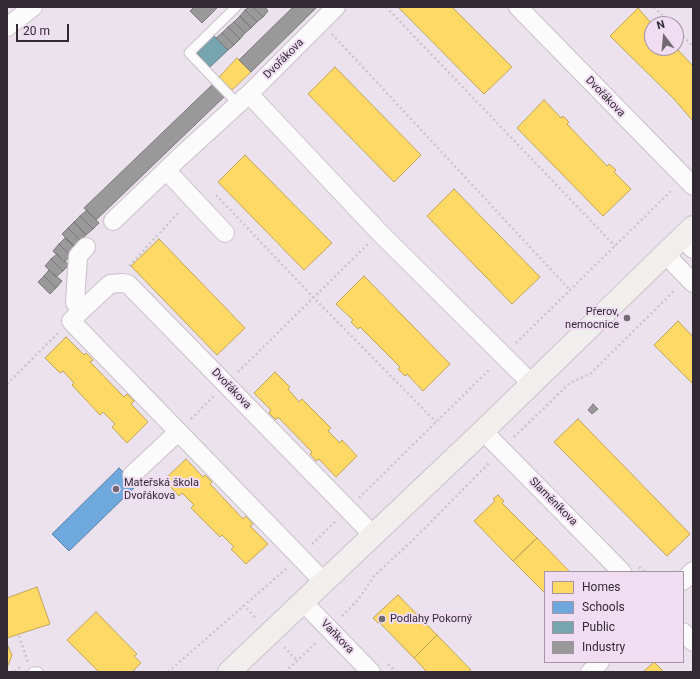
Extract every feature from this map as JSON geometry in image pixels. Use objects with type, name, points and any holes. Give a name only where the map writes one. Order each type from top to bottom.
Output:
[{"type":"main road","points":[[229,672],[374,536],[665,254],[689,238]]},
{"type":"street","points":[[7,27],[33,7]]},
{"type":"street","name":"Dvořákova","points":[[113,221],[243,99],[336,7]]},
{"type":"street","name":"Dvořákova","points":[[518,7],[689,182]]},
{"type":"street","points":[[243,99],[532,384]]},
{"type":"street","points":[[166,170],[225,233]]},
{"type":"street","points":[[86,247],[78,256],[75,303],[76,315],[178,432],[324,582]]},
{"type":"street","points":[[665,254],[686,284]]},
{"type":"street","points":[[76,315],[110,284],[122,282]]},
{"type":"street","name":"Dvořákova","points":[[122,282],[128,284],[374,536]]},
{"type":"street","name":"Slaměníkova","points":[[483,431],[621,571]]},
{"type":"street","points":[[132,476],[178,432]]},
{"type":"street","points":[[684,580],[693,571]]},
{"type":"street","name":"Vaňkova","points":[[303,602],[370,672]]},
{"type":"street","points":[[684,633],[693,642]]},
{"type":"street","points":[[590,672],[599,663]]},
{"type":"lane","points":[[236,7],[189,53],[243,99]]},
{"type":"path","points":[[386,7],[615,246]]},
{"type":"path","points":[[654,7],[663,16]]},
{"type":"path","points":[[320,22],[570,290]]},
{"type":"path","points":[[684,37],[693,46]]},
{"type":"path","points":[[168,672],[243,605],[300,557],[615,246],[689,182]]},
{"type":"path","points":[[212,191],[314,298],[436,422]]},
{"type":"path","points":[[122,282],[125,270],[193,198]]},
{"type":"path","points":[[178,432],[380,233]]},
{"type":"path","points":[[512,440],[570,383],[590,374],[686,284]]},
{"type":"path","points":[[7,384],[76,315]]},
{"type":"path","points":[[339,619],[358,600],[374,576],[413,540],[492,460]]},
{"type":"path","points":[[243,605],[258,620]]},
{"type":"path","points":[[19,636],[34,671]]},
{"type":"path","points":[[286,672],[320,639]]},
{"type":"path","points":[[282,645],[297,660]]},
{"type":"building: Homes","points":[[398,7],[452,7],[512,67],[484,94]]},
{"type":"building: Homes","points":[[638,8],[645,16],[644,56],[684,56],[693,66],[693,121],[674,99],[610,36]]},
{"type":"building: Homes","points":[[237,58],[251,72],[232,90],[219,77]]},
{"type":"building: Homes","points":[[335,67],[421,155],[394,182],[308,94]]},
{"type":"building: Homes","points":[[544,100],[561,118],[563,116],[569,122],[567,124],[607,166],[609,164],[616,170],[614,172],[631,189],[603,216],[517,128]]},
{"type":"building: Homes","points":[[245,155],[332,243],[304,270],[218,182]]},
{"type":"building: Homes","points":[[454,189],[540,277],[512,304],[427,216]]},
{"type":"building: Homes","points":[[159,239],[245,328],[217,355],[131,266]]},
{"type":"building: Homes","points":[[364,276],[450,364],[423,391],[407,374],[405,376],[398,369],[400,367],[360,327],[358,329],[351,322],[353,320],[336,304]]},
{"type":"building: Homes","points":[[678,321],[693,337],[693,384],[654,345]]},
{"type":"building: Homes","points":[[66,337],[84,355],[86,353],[93,360],[90,362],[124,397],[127,394],[134,401],[131,404],[148,422],[127,443],[112,427],[115,424],[103,412],[100,415],[72,385],[74,383],[63,371],[60,373],[45,358]]},
{"type":"building: Homes","points":[[275,372],[290,387],[288,389],[299,402],[302,399],[331,428],[328,431],[340,443],[342,440],[357,456],[336,477],[319,459],[316,461],[310,454],[312,452],[278,417],[276,420],[269,413],[271,410],[254,393]]},
{"type":"building: Homes","points":[[578,419],[690,534],[667,556],[554,442]]},
{"type":"building: Homes","points":[[186,459],[203,477],[205,475],[212,482],[210,484],[243,519],[246,516],[253,524],[250,526],[268,544],[246,564],[231,549],[234,547],[222,535],[220,537],[191,508],[194,505],[182,493],[179,496],[164,480]]},
{"type":"building: Homes","points":[[498,495],[504,501],[502,503],[537,538],[513,561],[474,521],[495,501],[493,499]]},
{"type":"building: Homes","points":[[537,538],[569,571],[544,571],[544,592],[513,561]]},
{"type":"building: Homes","points":[[37,587],[50,624],[7,638],[7,598]]},
{"type":"building: Homes","points":[[398,595],[437,635],[414,658],[379,622],[378,623],[373,618]]},
{"type":"building: Homes","points":[[96,612],[137,654],[134,656],[141,663],[132,672],[99,672],[67,640]]},
{"type":"building: Homes","points":[[437,635],[471,670],[468,672],[427,672],[414,658]]},
{"type":"building: Homes","points":[[7,644],[12,655],[7,668]]},
{"type":"building: Homes","points":[[653,663],[655,663],[664,672],[643,672]]},
{"type":"building: Schools","points":[[119,468],[135,483],[132,486],[134,488],[69,551],[52,534]]},
{"type":"building: Public","points":[[214,36],[228,50],[210,67],[197,53]]},
{"type":"building: Industry","points":[[194,7],[218,7],[202,23],[190,11]]},
{"type":"building: Industry","points":[[249,7],[253,7],[263,17],[257,22],[245,10]]},
{"type":"building: Industry","points":[[253,7],[265,7],[268,11],[263,17]]},
{"type":"building: Industry","points":[[293,7],[317,7],[251,72],[239,60]]},
{"type":"building: Industry","points":[[245,10],[257,22],[251,28],[240,16]]},
{"type":"building: Industry","points":[[240,16],[251,28],[245,33],[234,22]]},
{"type":"building: Industry","points":[[234,22],[245,33],[240,39],[228,27]]},
{"type":"building: Industry","points":[[228,27],[240,39],[234,45],[222,33]]},
{"type":"building: Industry","points":[[222,33],[234,45],[228,50],[216,38]]},
{"type":"building: Industry","points":[[213,84],[225,96],[96,220],[84,208]]},
{"type":"building: Industry","points":[[87,210],[99,223],[93,229],[80,216]]},
{"type":"building: Industry","points":[[80,216],[93,229],[86,235],[74,222]]},
{"type":"building: Industry","points":[[74,222],[86,235],[80,240],[68,228]]},
{"type":"building: Industry","points":[[68,228],[80,240],[74,246],[62,234]]},
{"type":"building: Industry","points":[[65,238],[77,250],[71,256],[59,244]]},
{"type":"building: Industry","points":[[59,244],[71,256],[64,262],[53,251]]},
{"type":"building: Industry","points":[[57,254],[69,265],[63,271],[51,259]]},
{"type":"building: Industry","points":[[51,259],[63,271],[56,277],[45,266]]},
{"type":"building: Industry","points":[[49,270],[62,281],[56,288],[44,276]]},
{"type":"building: Industry","points":[[44,276],[56,288],[50,294],[38,282]]},
{"type":"building: Industry","points":[[593,404],[598,409],[592,414],[588,410]]},
{"type":"place","name":"Přerov, nemocnice","points":[[627,318]]},
{"type":"place","name":"Mateřská škola Dvořákova","points":[[116,489]]},
{"type":"place","name":"Podlahy Pokorný","points":[[382,619]]}]
